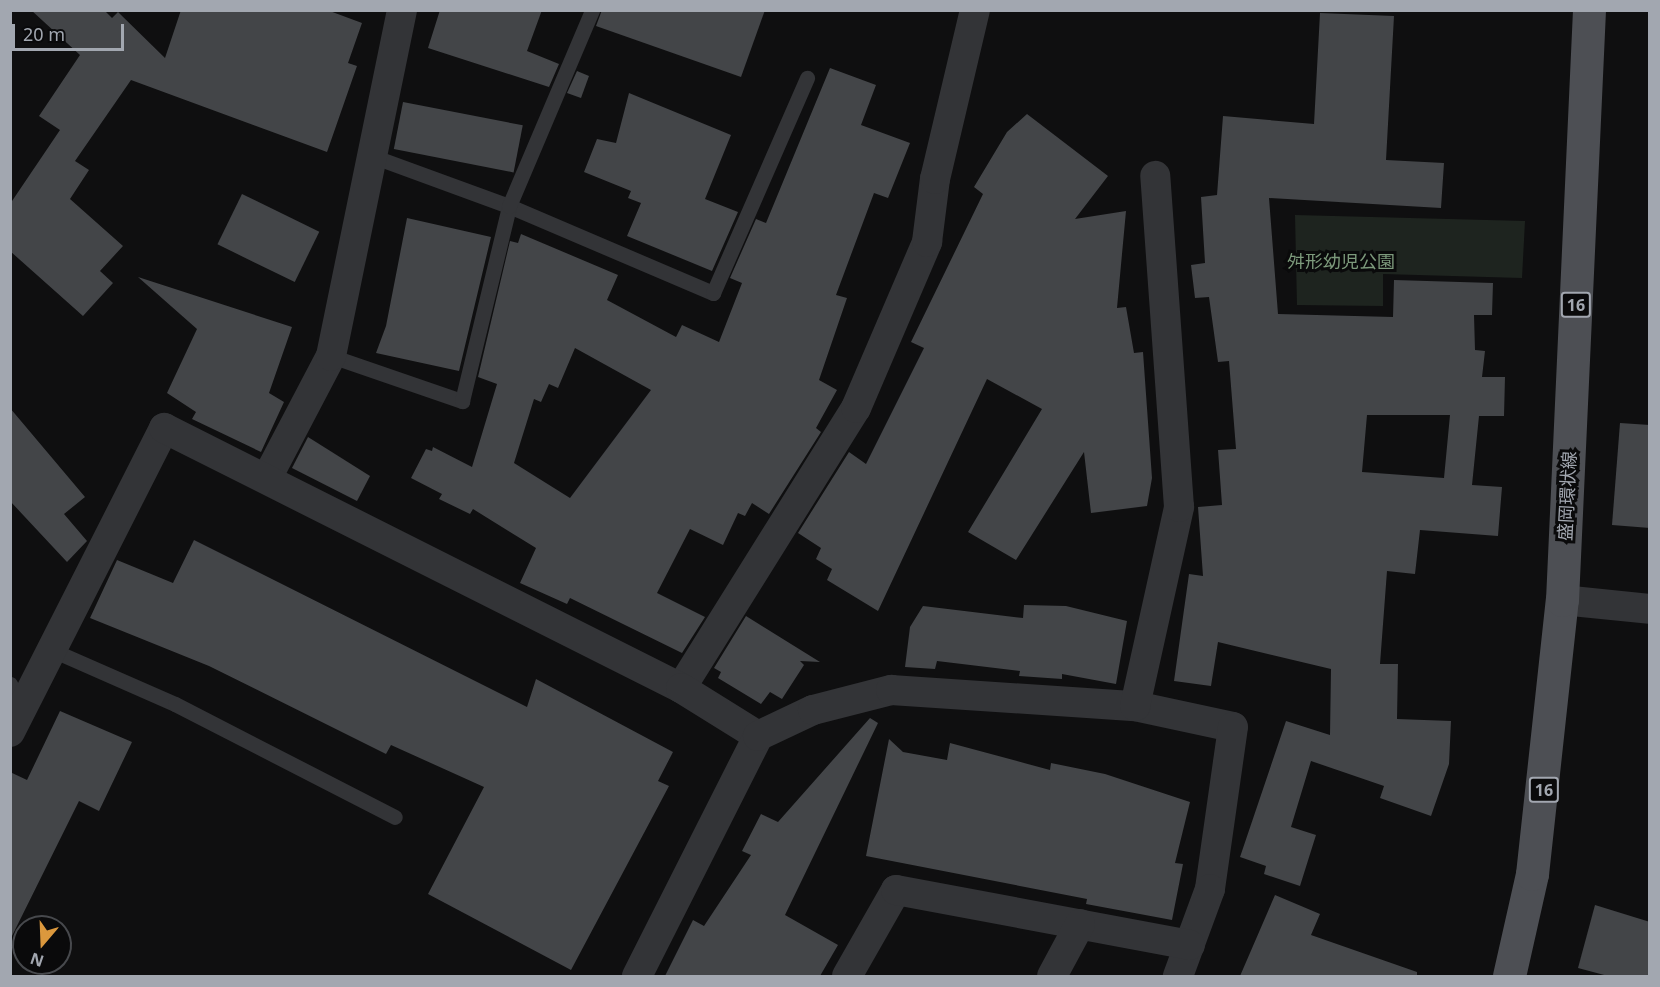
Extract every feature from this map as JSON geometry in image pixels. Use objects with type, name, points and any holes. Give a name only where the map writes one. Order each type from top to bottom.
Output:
[{"type":"main road","name":"盛岡環状線","points":[[1509,976],[1532,874],[1562,600],[1589,10]]},
{"type":"street","points":[[268,476],[331,356],[402,10]]},
{"type":"street","points":[[681,688],[861,398],[927,242],[935,179],[975,10]]},
{"type":"street","points":[[1136,706],[1179,507],[1155,176]]},
{"type":"street","points":[[15,708],[52,650],[164,428],[268,476],[681,688],[758,736]]},
{"type":"street","points":[[1562,600],[1650,609]]},
{"type":"street","points":[[638,976],[758,736],[813,710],[891,690],[1136,706],[1233,727],[1210,889],[1178,976]]},
{"type":"street","points":[[847,976],[896,890],[1190,945]]},
{"type":"street","points":[[1052,976],[1080,924]]},
{"type":"lane","points":[[331,356],[462,401],[509,206],[592,10]]},
{"type":"lane","points":[[372,156],[509,206],[714,293],[807,78]]},
{"type":"lane","points":[[52,650],[175,704],[395,817]]},
{"type":"green space","name":"舛形幼児公園","points":[[1295,215],[1525,221],[1522,278],[1383,274],[1383,306],[1297,305]]},
{"type":"building","points":[[31,10],[104,10],[112,18],[118,12],[165,58],[181,10],[327,10],[362,23],[348,63],[357,66],[327,152],[131,80],[75,161],[89,170],[70,199],[123,246],[100,271],[113,283],[83,316],[10,251],[10,204],[60,130],[39,116],[80,55]]},
{"type":"building","points":[[440,10],[542,10],[527,51],[559,64],[549,87],[428,48]]},
{"type":"building","points":[[602,10],[765,10],[741,77],[596,26]]},
{"type":"building","points":[[1320,13],[1394,16],[1386,160],[1444,163],[1441,208],[1269,198],[1278,314],[1393,317],[1394,280],[1493,283],[1492,315],[1474,315],[1475,350],[1485,351],[1482,377],[1505,377],[1504,416],[1479,416],[1472,485],[1502,487],[1498,536],[1420,530],[1415,574],[1387,571],[1380,664],[1398,664],[1397,719],[1451,721],[1449,764],[1431,816],[1380,798],[1384,786],[1311,761],[1291,827],[1316,835],[1300,886],[1264,874],[1266,866],[1240,857],[1286,721],[1330,735],[1331,669],[1218,642],[1211,686],[1174,681],[1189,574],[1203,576],[1198,507],[1222,505],[1218,450],[1236,449],[1229,361],[1218,362],[1209,297],[1195,298],[1191,265],[1205,263],[1201,197],[1217,195],[1223,116],[1314,124]],"holes":[[[1367,415],[1450,415],[1444,478],[1362,472]]]},
{"type":"building","points":[[830,68],[876,85],[861,125],[910,143],[888,198],[874,193],[836,295],[847,298],[819,380],[837,390],[816,428],[821,432],[769,514],[752,503],[745,516],[738,513],[723,545],[690,529],[657,593],[705,617],[682,653],[570,598],[567,604],[520,583],[536,548],[473,509],[470,514],[439,499],[442,494],[411,478],[426,449],[432,451],[433,447],[472,467],[497,384],[478,377],[510,241],[518,243],[521,234],[618,275],[607,300],[676,337],[682,325],[719,342],[742,283],[730,278],[756,219],[766,223]],"holes":[[[575,348],[651,390],[570,498],[514,463],[534,399],[541,402],[549,384],[558,388]]]},
{"type":"building","points":[[577,71],[589,76],[581,98],[567,93]]},
{"type":"building","points":[[629,93],[731,135],[705,199],[738,212],[712,271],[627,236],[641,203],[628,198],[631,191],[584,172],[597,139],[616,143]]},
{"type":"building","points":[[403,102],[523,125],[514,172],[394,149]]},
{"type":"building","points":[[1027,114],[1108,176],[1075,219],[1126,211],[1117,308],[1126,307],[1134,353],[1143,352],[1152,478],[1147,506],[1091,513],[1084,452],[1016,560],[968,532],[1042,409],[987,379],[878,611],[827,580],[832,569],[816,559],[821,548],[798,533],[849,452],[866,464],[924,348],[911,342],[983,194],[974,187],[1007,132]]},
{"type":"building","points":[[242,194],[319,232],[295,282],[217,244]]},
{"type":"building","points":[[407,218],[491,237],[459,371],[376,353],[386,326]]},
{"type":"building","points":[[138,277],[292,327],[269,393],[284,402],[261,452],[192,419],[196,412],[167,393],[197,329]]},
{"type":"building","points":[[10,408],[85,497],[64,514],[87,541],[67,562],[10,501]]},
{"type":"building","points":[[1620,423],[1650,425],[1650,528],[1612,525]]},
{"type":"building","points":[[308,437],[370,476],[357,501],[292,468]]},
{"type":"building","points":[[194,540],[527,707],[536,679],[673,752],[658,781],[669,786],[571,970],[428,894],[484,787],[391,745],[386,754],[209,666],[90,618],[117,560],[173,583]]},
{"type":"building","points":[[1024,605],[1066,606],[1127,621],[1116,684],[1062,674],[1062,679],[1019,676],[1020,671],[937,661],[935,669],[905,667],[910,627],[923,606],[1023,618]]},
{"type":"building","points":[[746,616],[820,662],[800,661],[804,665],[782,699],[770,692],[761,704],[718,678],[721,672],[714,668]]},
{"type":"building","points":[[60,711],[132,742],[99,811],[79,801],[22,915],[12,915],[10,940],[10,772],[27,780]]},
{"type":"building","points":[[870,718],[878,723],[785,915],[838,945],[820,976],[665,976],[693,920],[704,926],[751,855],[742,851],[761,814],[778,822]]},
{"type":"building","points":[[889,739],[903,752],[947,760],[950,743],[1050,770],[1051,763],[1105,774],[1190,802],[1175,863],[1183,864],[1172,920],[1086,904],[1087,899],[866,856]]},
{"type":"building","points":[[1275,895],[1320,914],[1311,935],[1417,972],[1417,976],[1240,976]]},
{"type":"building","points":[[1595,905],[1650,922],[1650,976],[1608,976],[1578,968]]}]
